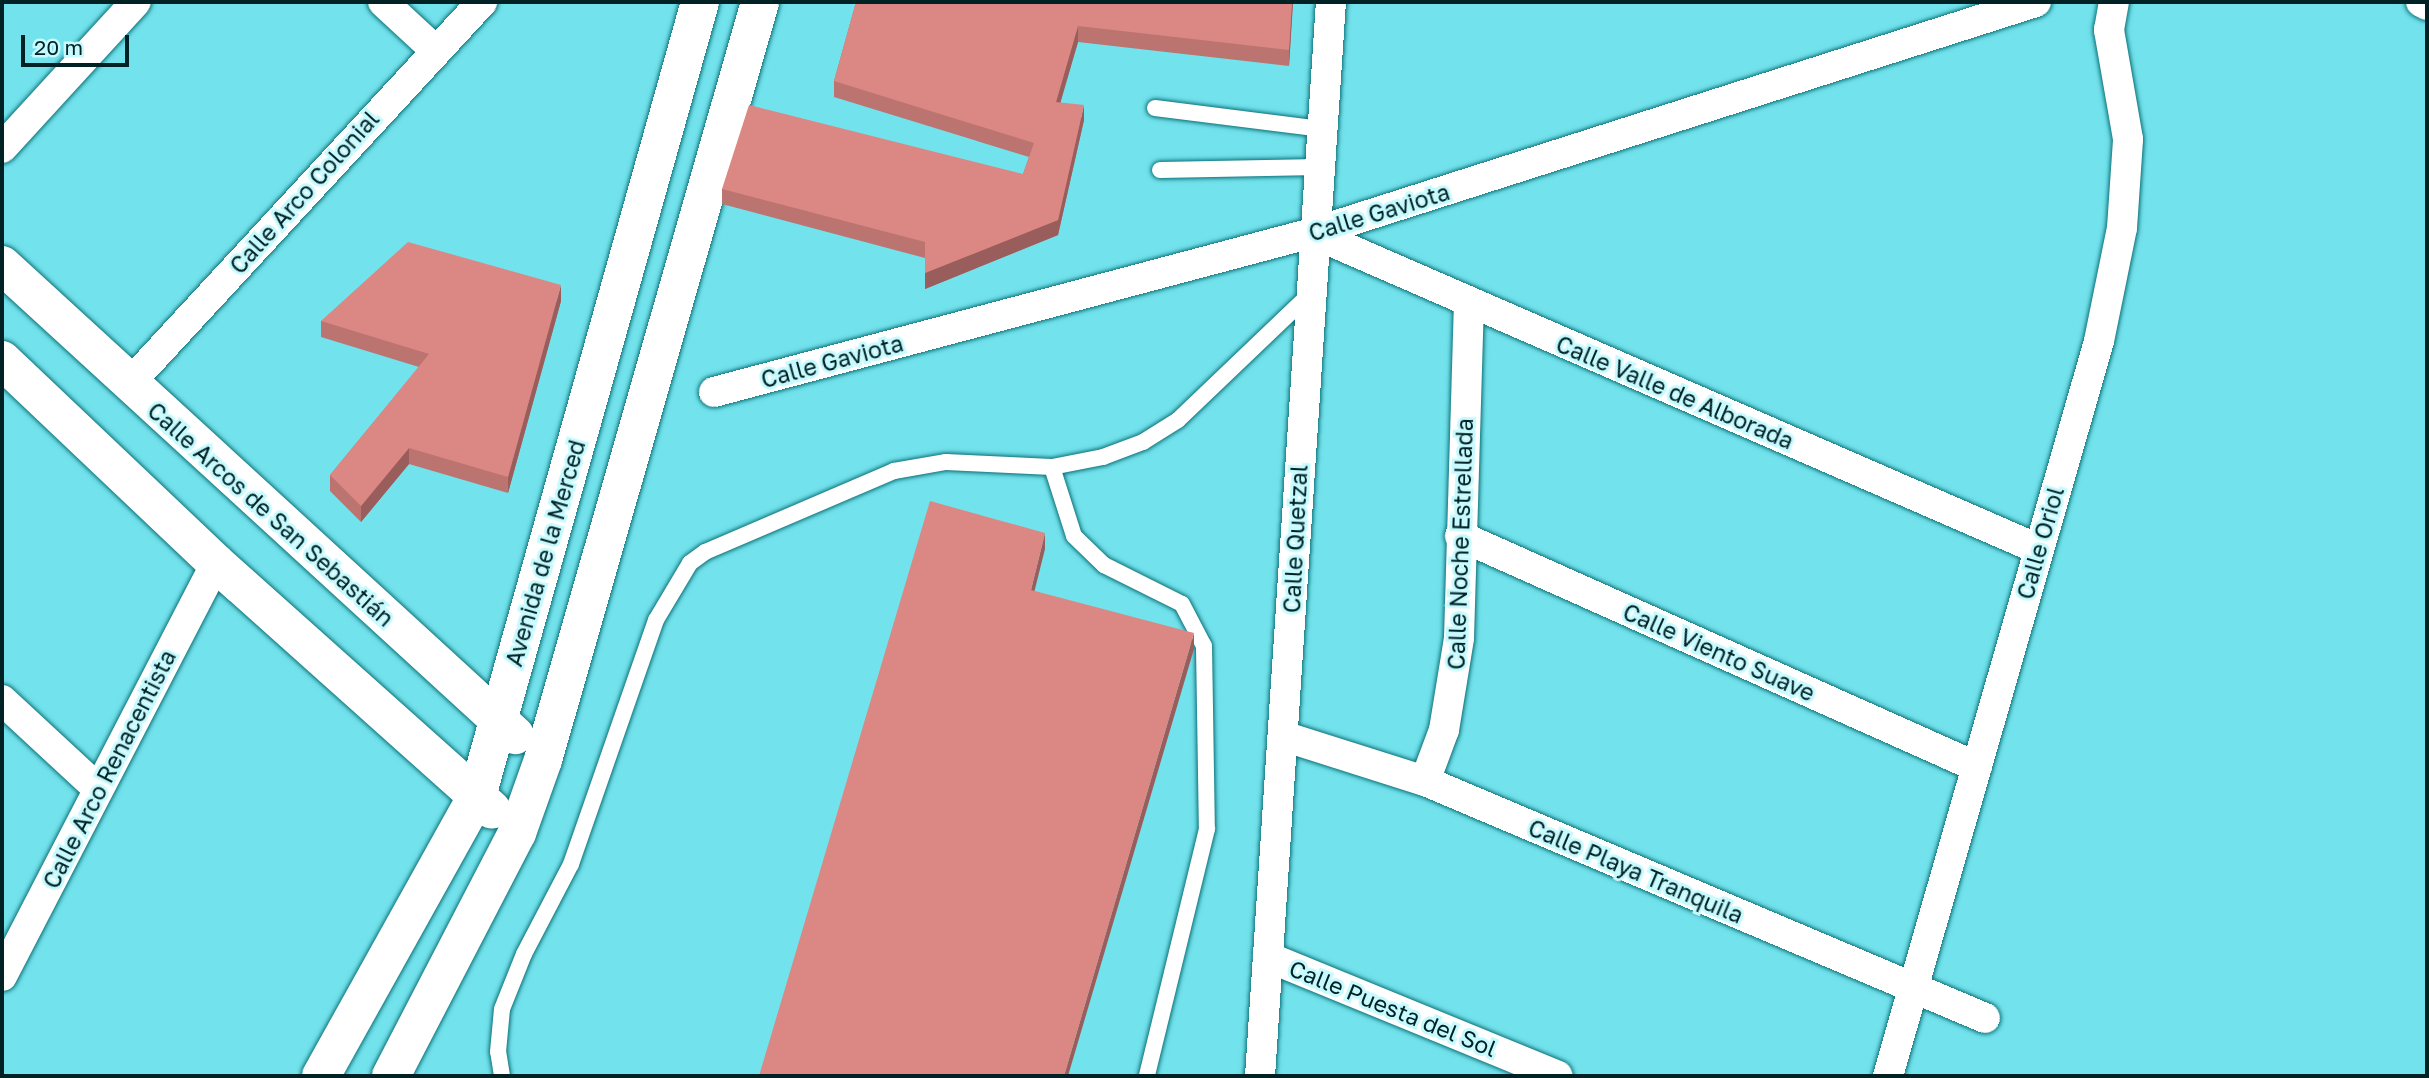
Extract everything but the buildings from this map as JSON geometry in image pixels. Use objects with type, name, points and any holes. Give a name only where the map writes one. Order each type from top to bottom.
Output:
[{"type":"street","points":[[2,148],[136,2]]},
{"type":"street","points":[[383,2],[434,49]]},
{"type":"street","name":"Calle Arco Colonial","points":[[128,385],[434,49],[482,2]]},
{"type":"street","name":"Avenida de la Merced","points":[[321,1076],[477,796],[701,2]]},
{"type":"street","points":[[391,1076],[517,833],[543,760],[760,2]]},
{"type":"street","name":"Calle Quetzal","points":[[1260,1076],[1312,233],[1331,2]]},
{"type":"street","name":"Calle Gaviota","points":[[714,392],[1312,233],[2036,2]]},
{"type":"street","name":"Calle Oriol","points":[[1888,1076],[2099,341],[2122,228],[2128,139],[2109,30],[2114,2]]},
{"type":"street","points":[[2421,2],[2427,5]]},
{"type":"street","name":"Calle Valle de Alborada","points":[[1312,233],[2038,549]]},
{"type":"street","name":"Calle Arcos de San Sebastián","points":[[2,265],[128,385],[543,760]]},
{"type":"street","name":"Calle Noche Estrellada","points":[[1426,781],[1444,730],[1455,677],[1469,303]]},
{"type":"street","points":[[2,360],[216,563],[517,833]]},
{"type":"street","name":"Calle Viento Suave","points":[[1460,536],[1977,767]]},
{"type":"street","name":"Calle Arco Renacentista","points":[[2,976],[216,563]]},
{"type":"street","points":[[2,700],[98,789]]},
{"type":"street","name":"Calle Playa Tranquila","points":[[1283,736],[1426,781],[1984,1018]]},
{"type":"street","name":"Calle Puesta del Sol","points":[[1268,957],[1558,1076]]},
{"type":"lane","points":[[1155,108],[1321,129]]},
{"type":"lane","points":[[1160,170],[1319,167]]},
{"type":"lane","points":[[502,1076],[498,1052],[502,1009],[524,954],[571,864],[656,620],[690,563],[705,552],[894,471],[946,462],[1052,467],[1113,453],[1178,420],[1309,295]]},
{"type":"lane","points":[[1052,467],[1074,536],[1104,565],[1182,604],[1204,646],[1207,830],[1147,1076]]}]
